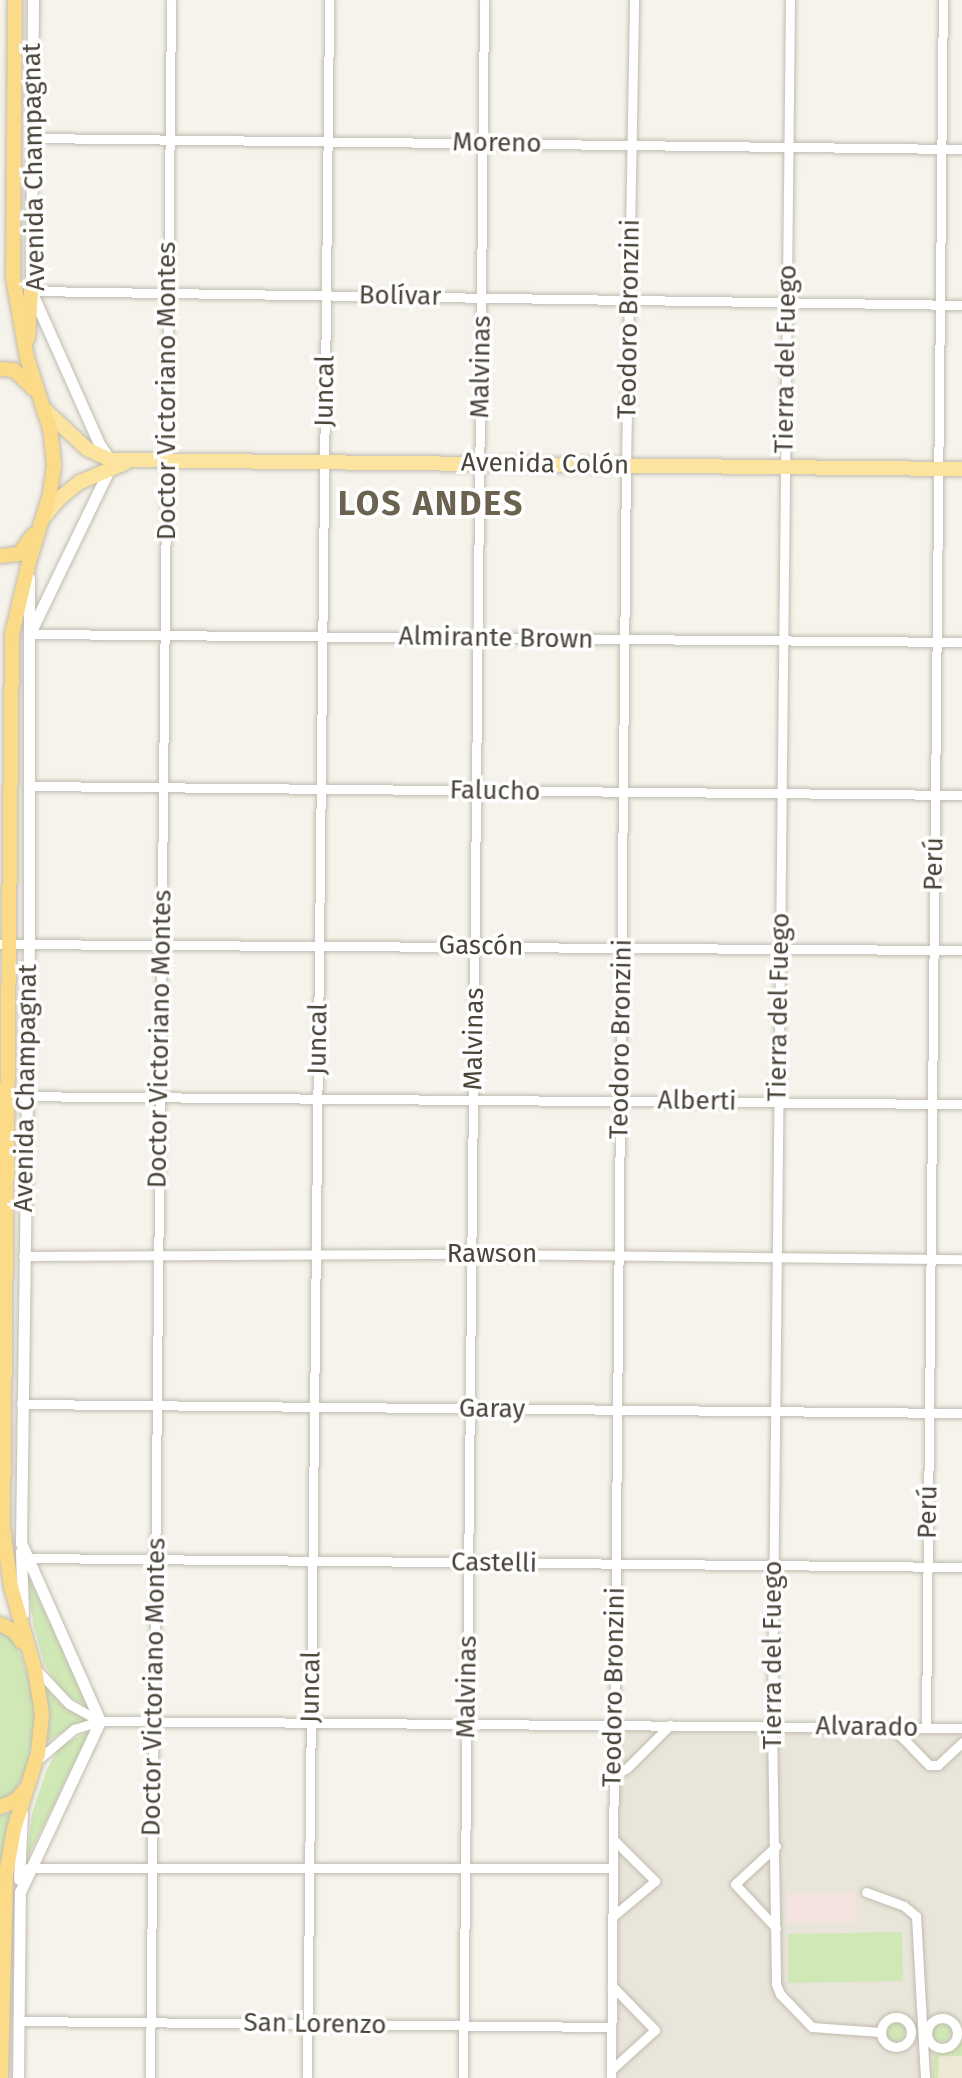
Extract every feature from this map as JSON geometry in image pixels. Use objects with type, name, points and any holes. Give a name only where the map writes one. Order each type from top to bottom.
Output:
[{"type":"highway","name":"Avenida Champagnat","points":[[1,2078],[3,1898],[10,1845],[32,1774],[42,1714],[11,1587],[3,1528],[5,944],[12,634],[54,465],[42,402],[27,358],[16,302],[12,242],[15,0]]},
{"type":"highway","points":[[27,358],[31,291]]},
{"type":"highway","points":[[0,369],[14,370],[42,402]]},
{"type":"highway","name":"Avenida Colón","points":[[0,556],[19,554],[42,522]]},
{"type":"highway","points":[[0,1624],[14,1631],[31,1659]]},
{"type":"highway","points":[[0,1807],[19,1798],[32,1774]]},
{"type":"main road","points":[[42,402],[87,449],[110,465]]},
{"type":"main road","name":"Avenida Colón","points":[[42,522],[69,489],[110,465],[129,461],[962,469]]},
{"type":"street","name":"Avenida Champagnat","points":[[30,634],[110,465],[31,291],[33,0]]},
{"type":"street","name":"Doctor Victoriano Montes","points":[[150,2078],[171,0]]},
{"type":"street","name":"Juncal","points":[[307,2078],[329,0]]},
{"type":"street","name":"Malvinas","points":[[463,2078],[484,0]]},
{"type":"street","name":"Teodoro Bronzini","points":[[611,2074],[624,639],[634,0]]},
{"type":"street","name":"Tierra del Fuego","points":[[790,0],[773,1566],[776,1984],[792,2009],[807,2024],[819,2029],[880,2032]]},
{"type":"street","name":"Perú","points":[[926,1728],[943,0]]},
{"type":"street","name":"Moreno","points":[[32,138],[962,149]]},
{"type":"street","name":"Bolívar","points":[[31,291],[962,305]]},
{"type":"street","name":"Avenida Champagnat","points":[[23,1634],[21,1404],[29,943],[29,562]]},
{"type":"street","name":"Almirante Brown","points":[[30,634],[962,642]]},
{"type":"street","name":"Falucho","points":[[28,786],[962,795]]},
{"type":"street","name":"Gascón","points":[[5,944],[962,950]]},
{"type":"street","name":"Alberti","points":[[4,1096],[962,1104]]},
{"type":"street","name":"Rawson","points":[[23,1256],[158,1253],[962,1259]]},
{"type":"street","name":"Garay","points":[[21,1404],[962,1413]]},
{"type":"street","name":"Avenida Champagnat","points":[[18,1900],[28,1868],[100,1721],[21,1543]]},
{"type":"street","name":"Castelli","points":[[27,1558],[962,1567]]},
{"type":"street","points":[[31,1659],[63,1699],[100,1721]]},
{"type":"street","name":"Alvarado","points":[[32,1774],[58,1739],[100,1721],[962,1728]]},
{"type":"street","points":[[613,1776],[627,1768],[670,1725]]},
{"type":"street","points":[[892,1727],[929,1765],[938,1765],[962,1743]]},
{"type":"street","name":"Avenida Champagnat","points":[[18,2078],[18,1900],[22,1802]]},
{"type":"street","points":[[612,1917],[655,1881],[613,1839]]},
{"type":"street","points":[[776,1846],[735,1884],[776,1929]]},
{"type":"street","points":[[28,1868],[613,1868]]},
{"type":"street","points":[[866,1892],[904,1906],[916,1916],[919,2006],[926,2034],[930,2043],[944,2048],[953,2044],[960,2032],[952,2021],[943,2018],[934,2020],[926,2034],[925,2078]]},
{"type":"street","points":[[611,2074],[655,2030],[612,1986]]},
{"type":"street","points":[[897,2017],[909,2024],[911,2034],[902,2046],[893,2047],[884,2042],[880,2032],[883,2023],[897,2017]]},
{"type":"street","name":"San Lorenzo","points":[[18,2021],[611,2027]]},
{"type":"street","points":[[911,2034],[926,2034]]},
{"type":"shaded area","points":[[618,1731],[962,1734],[962,2078],[618,2078]]},
{"type":"shaded area","points":[[856,1893],[857,1922],[787,1923],[787,1894]]},
{"type":"shaded area","points":[[939,2056],[962,2056],[962,2078],[938,2078]]},
{"type":"green space","points":[[27,1574],[90,1709],[63,1693],[44,1664],[33,1623]]},
{"type":"green space","points":[[0,1632],[10,1637],[22,1657],[33,1694],[35,1727],[26,1772],[15,1791],[0,1801]]},
{"type":"green space","points":[[44,1685],[62,1705],[91,1720],[67,1729],[47,1742]]},
{"type":"green space","points":[[91,1730],[27,1859],[32,1813],[47,1769],[60,1746]]},
{"type":"green space","points":[[12,1812],[8,1826],[0,1867],[0,1815]]},
{"type":"green space","points":[[902,1932],[903,1981],[788,1983],[788,1934]]},
{"type":"green space","points":[[892,2023],[900,2023],[905,2032],[903,2039],[892,2041],[887,2036],[887,2028]]},
{"type":"green space","points":[[938,2023],[946,2023],[951,2032],[949,2039],[938,2041],[933,2036],[933,2028]]},
{"type":"green space","points":[[962,2040],[962,2056],[939,2056],[938,2078],[932,2078],[934,2055],[950,2051]]},
{"type":"district","name":"LOS ANDES","points":[[431,504]]}]
